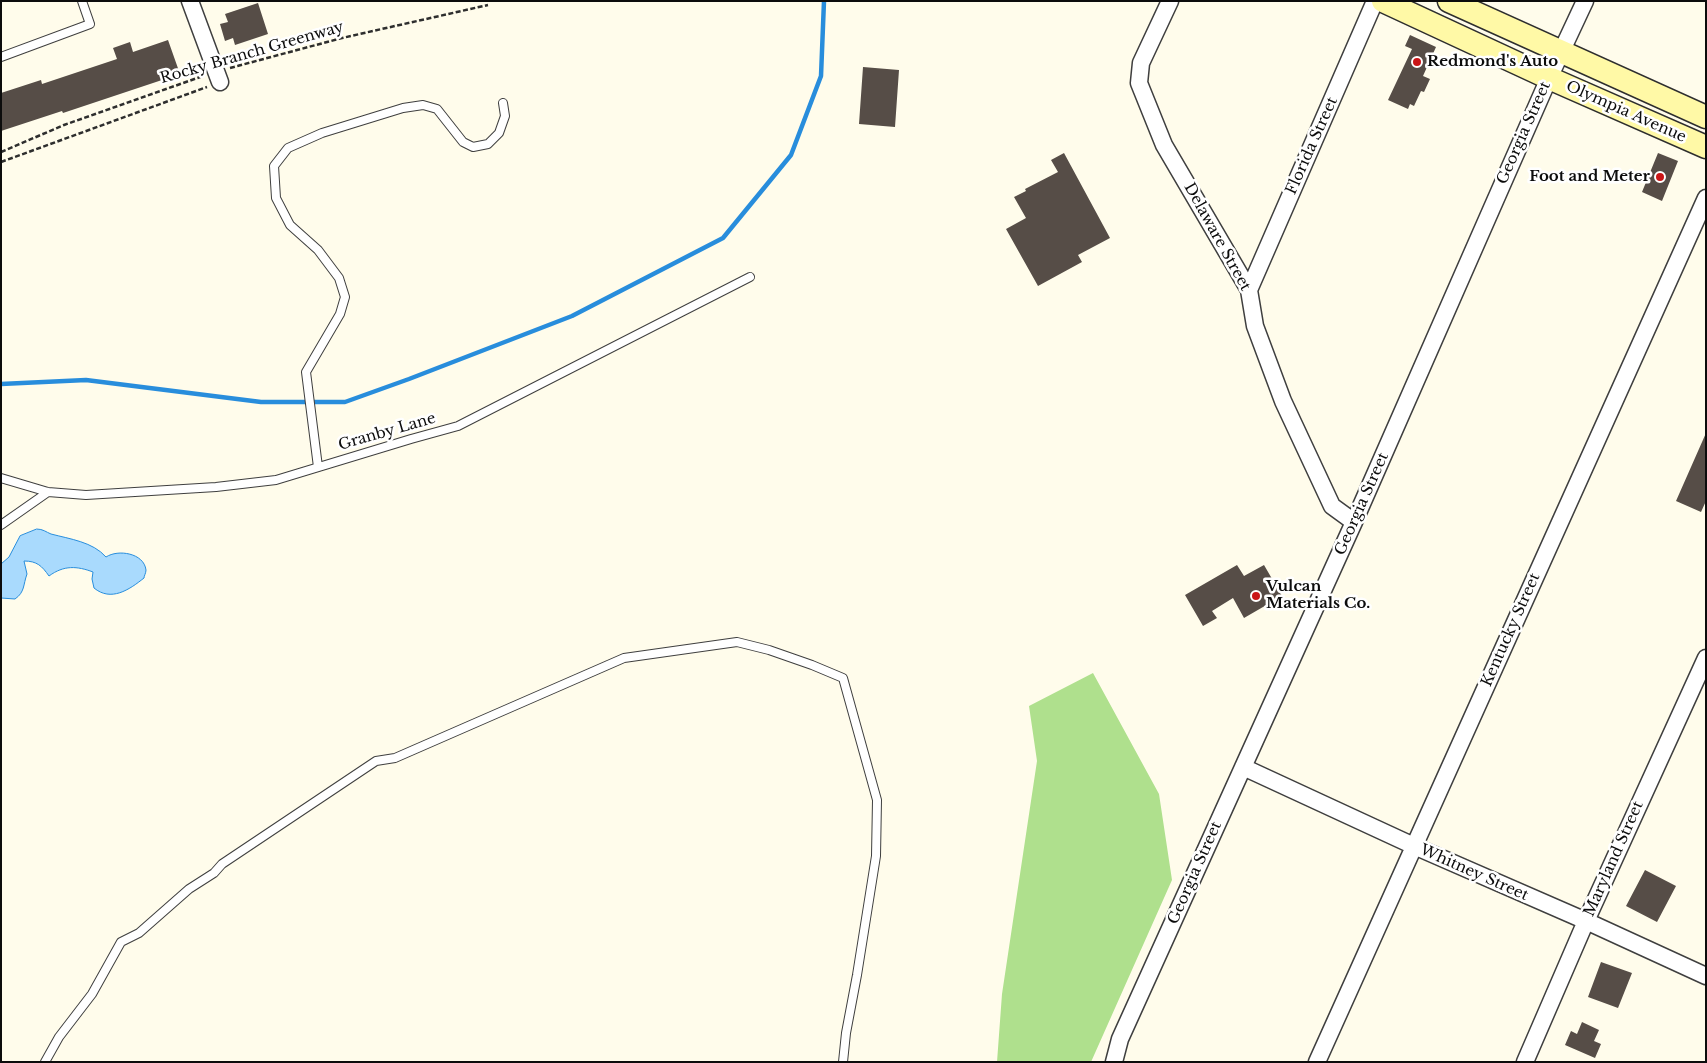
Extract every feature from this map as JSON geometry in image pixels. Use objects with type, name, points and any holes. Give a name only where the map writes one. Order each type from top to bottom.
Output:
[{"type":"main road","name":"Olympia Avenue","points":[[1383,1],[1549,78],[1706,147]]},
{"type":"main road","name":"Olympia Avenue","points":[[1449,1],[1706,117]]},
{"type":"street","points":[[190,1],[219,77]]},
{"type":"street","name":"Delaware Street","points":[[1170,1],[1141,63],[1140,83],[1164,145],[1248,290],[1255,326],[1283,401],[1332,506],[1354,522]]},
{"type":"street","name":"Florida Street","points":[[1248,290],[1375,1]]},
{"type":"street","name":"Georgia Street","points":[[1114,1062],[1120,1039],[1354,522],[1549,78],[1585,1]]},
{"type":"street","name":"Kentucky Street","points":[[1317,1062],[1706,198]]},
{"type":"street","name":"Maryland Street","points":[[1525,1062],[1586,921],[1706,658]]},
{"type":"street","name":"Whitney Street","points":[[1243,767],[1414,846],[1706,976]]},
{"type":"lane","points":[[1,56],[90,24],[82,1]]},
{"type":"lane","points":[[318,467],[306,372],[340,314],[345,297],[339,278],[318,250],[290,225],[276,198],[274,166],[288,148],[322,133],[403,108],[423,105],[437,109],[463,142],[473,147],[488,144],[499,133],[505,116],[503,103]]},
{"type":"lane","name":"Granby Lane","points":[[1,478],[48,492],[86,495],[216,487],[276,480],[458,426],[750,277]]},
{"type":"lane","points":[[1,525],[48,492]]},
{"type":"lane","points":[[45,1062],[59,1037],[92,994],[121,942],[138,933],[189,889],[214,873],[222,864],[376,761],[395,758],[624,658],[737,642],[812,664],[843,678],[877,800],[876,856],[846,1033],[843,1062]]},
{"type":"path","name":"Rocky Branch Greenway","points":[[1,152],[64,125],[342,38],[488,5]]},
{"type":"path","points":[[1,162],[219,77]]},
{"type":"green space","points":[[1093,673],[1159,794],[1172,880],[1091,1062],[997,1062],[1002,994],[1037,761],[1029,706]]},
{"type":"water","points":[[37,529],[88,544],[106,557],[117,553],[136,556],[144,564],[146,570],[144,578],[120,593],[107,594],[94,588],[93,572],[65,568],[49,576],[39,565],[24,561],[27,574],[21,594],[15,599],[1,598],[1,564],[9,557],[20,536]]},
{"type":"building","points":[[258,3],[268,34],[235,45],[233,38],[225,41],[220,24],[228,22],[225,14]]},
{"type":"building","name":"Redmond's Auto","points":[[1410,35],[1436,47],[1423,76],[1430,79],[1424,92],[1421,91],[1414,106],[1410,104],[1408,109],[1388,100],[1412,49],[1405,46]]},
{"type":"building","points":[[168,40],[180,74],[63,113],[62,111],[1,131],[1,93],[41,80],[42,84],[117,59],[113,48],[130,42],[133,52]]},
{"type":"building","points":[[863,67],[899,70],[895,127],[859,124]]},
{"type":"building","points":[[1064,153],[1110,238],[1078,255],[1082,262],[1038,286],[1006,229],[1026,218],[1014,197],[1026,191],[1025,189],[1058,172],[1051,160]]},
{"type":"building","name":"Foot and Meter","points":[[1658,153],[1678,161],[1662,201],[1642,192]]},
{"type":"building","points":[[1706,433],[1706,501],[1701,512],[1676,501]]},
{"type":"building","name":"Vulcan Materials Co.","points":[[1237,565],[1244,576],[1264,565],[1282,596],[1244,618],[1233,598],[1212,611],[1217,618],[1203,626],[1185,595]]},
{"type":"building","points":[[1645,870],[1676,886],[1657,922],[1626,906]]},
{"type":"building","points":[[1601,962],[1632,973],[1618,1008],[1588,997]]},
{"type":"building","points":[[1582,1022],[1599,1030],[1594,1041],[1601,1044],[1595,1058],[1565,1045],[1571,1031],[1577,1034]]},
{"type":"waterway","points":[[1,384],[86,380],[261,402],[345,402],[572,316],[723,238],[791,155],[821,76],[824,1]]},
{"type":"place","name":"Redmond's Auto","points":[[1417,62]]},
{"type":"place","name":"Foot and Meter","points":[[1660,177]]},
{"type":"place","name":"Vulcan Materials Co.","points":[[1256,596]]}]
